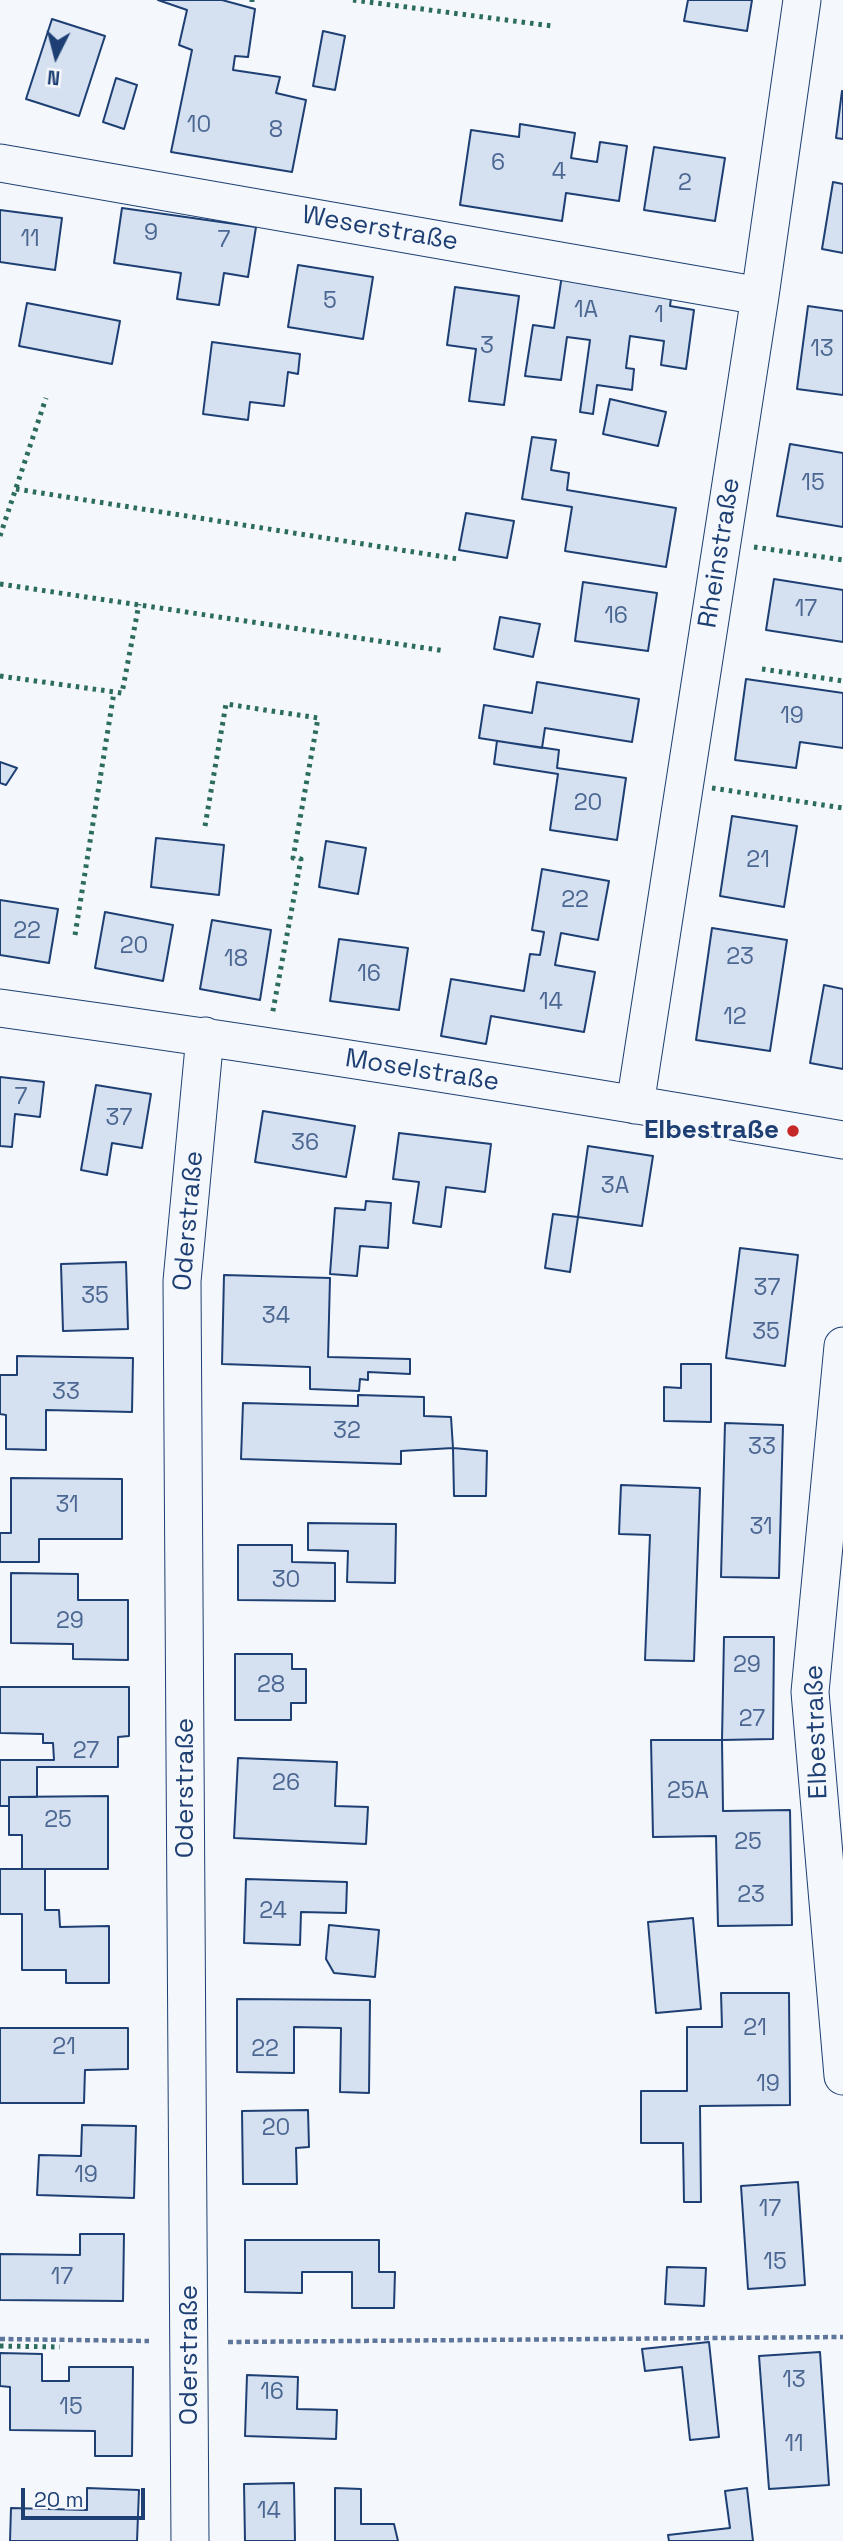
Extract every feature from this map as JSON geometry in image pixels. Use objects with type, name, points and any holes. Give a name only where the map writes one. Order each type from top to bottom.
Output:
[{"type":"street","name":"Rheinstraße","points":[[635,1104],[760,296],[802,0]]},
{"type":"street","name":"Weserstraße","points":[[0,163],[760,296]]},
{"type":"street","name":"Moselstraße","points":[[0,1008],[205,1036],[843,1140]]},
{"type":"street","name":"Oderstraße","points":[[190,2541],[182,1281],[205,1036]]},
{"type":"street","name":"Elbestraße","points":[[843,1346],[810,1692],[843,2076]]},
{"type":"path","points":[[0,2339],[190,2342],[843,2337]]},
{"type":"building","points":[[158,0],[222,0],[255,9],[248,57],[235,56],[233,70],[280,77],[276,93],[306,100],[292,172],[171,152],[192,50],[179,45],[187,10]]},
{"type":"building","points":[[688,0],[752,0],[747,31],[684,21]]},
{"type":"building","points":[[52,19],[105,36],[79,116],[26,99]]},
{"type":"building","points":[[323,31],[345,36],[335,90],[313,86]]},
{"type":"building","points":[[116,78],[137,85],[124,129],[103,122]]},
{"type":"building","points":[[843,91],[843,139],[836,138]]},
{"type":"building","points":[[520,124],[575,133],[571,158],[597,162],[600,142],[627,146],[619,201],[566,193],[562,221],[460,205],[471,130],[519,137]]},
{"type":"building","points":[[654,147],[725,158],[715,221],[644,210]]},
{"type":"building","points":[[833,182],[843,184],[843,253],[822,249]]},
{"type":"building","points":[[122,208],[256,227],[248,277],[224,273],[219,305],[177,299],[181,273],[114,263]]},
{"type":"building","points":[[0,210],[62,218],[55,270],[0,262]]},
{"type":"building","points":[[298,265],[373,277],[363,339],[288,327]]},
{"type":"building","points":[[562,275],[672,291],[670,306],[694,310],[686,369],[661,365],[664,341],[630,336],[626,368],[634,369],[632,390],[597,385],[593,414],[580,412],[590,340],[567,337],[561,380],[525,376],[533,325],[554,328]]},
{"type":"building","points":[[455,287],[519,296],[504,405],[469,401],[476,349],[447,345]]},
{"type":"building","points":[[27,303],[120,321],[112,364],[19,346]]},
{"type":"building","points":[[808,306],[843,311],[843,395],[797,389]]},
{"type":"building","points":[[212,342],[300,354],[298,374],[288,372],[284,406],[250,402],[248,420],[203,414]]},
{"type":"building","points":[[610,399],[666,412],[658,446],[603,434]]},
{"type":"building","points":[[532,437],[556,440],[551,470],[569,473],[567,490],[676,508],[666,567],[565,551],[572,507],[522,499]]},
{"type":"building","points":[[790,444],[843,453],[843,527],[777,516]]},
{"type":"building","points":[[466,513],[514,521],[507,558],[459,550]]},
{"type":"building","points":[[774,579],[843,590],[843,642],[766,630]]},
{"type":"building","points":[[583,582],[657,593],[648,651],[575,641]]},
{"type":"building","points":[[500,617],[540,624],[533,657],[494,649]]},
{"type":"building","points":[[746,679],[843,693],[843,748],[800,742],[796,768],[735,760]]},
{"type":"building","points":[[537,682],[639,699],[632,742],[545,728],[542,748],[479,738],[484,705],[532,713]]},
{"type":"building","points":[[497,741],[559,750],[557,768],[626,778],[617,840],[550,830],[558,774],[494,764]]},
{"type":"building","points":[[0,762],[17,768],[6,785],[0,783]]},
{"type":"building","points":[[732,816],[797,826],[784,907],[720,896]]},
{"type":"building","points":[[156,838],[224,845],[219,895],[151,887]]},
{"type":"building","points":[[326,841],[366,848],[358,894],[319,887]]},
{"type":"building","points":[[542,869],[609,881],[598,940],[561,933],[555,965],[595,972],[584,1032],[491,1016],[486,1044],[441,1036],[451,979],[524,991],[530,954],[540,955],[544,932],[532,930]]},
{"type":"building","points":[[0,900],[58,909],[49,963],[0,955]]},
{"type":"building","points":[[105,912],[173,925],[163,981],[95,968]]},
{"type":"building","points":[[212,920],[271,930],[260,1000],[200,989]]},
{"type":"building","points":[[712,928],[787,940],[770,1051],[696,1040]]},
{"type":"building","points":[[339,939],[408,948],[399,1010],[330,1001]]},
{"type":"building","points":[[824,985],[843,989],[843,1069],[810,1063]]},
{"type":"building","points":[[0,1077],[44,1082],[40,1117],[15,1114],[12,1147],[0,1146]]},
{"type":"building","points":[[96,1085],[151,1094],[142,1148],[112,1143],[107,1175],[81,1170]]},
{"type":"building","points":[[263,1111],[355,1126],[346,1177],[255,1162]]},
{"type":"building","points":[[399,1133],[491,1144],[485,1192],[446,1187],[441,1227],[413,1223],[419,1182],[393,1179]]},
{"type":"building","points":[[588,1146],[653,1156],[642,1226],[578,1217]]},
{"type":"building","points":[[366,1201],[391,1203],[388,1248],[360,1246],[357,1276],[330,1274],[335,1208],[365,1210]]},
{"type":"building","points":[[553,1214],[578,1217],[570,1272],[545,1268]]},
{"type":"building","points":[[740,1248],[798,1255],[785,1366],[726,1358]]},
{"type":"building","points":[[126,1262],[128,1329],[63,1331],[61,1264]]},
{"type":"building","points":[[224,1275],[330,1278],[328,1357],[410,1359],[410,1374],[368,1372],[368,1380],[360,1379],[359,1391],[310,1389],[310,1367],[222,1364]]},
{"type":"building","points":[[17,1356],[133,1358],[132,1412],[46,1410],[46,1450],[6,1449],[6,1415],[0,1414],[0,1375],[17,1375]]},
{"type":"building","points":[[681,1364],[711,1364],[711,1422],[664,1421],[664,1387],[681,1388]]},
{"type":"building","points":[[358,1395],[424,1397],[424,1416],[451,1417],[453,1448],[401,1451],[401,1464],[241,1459],[243,1403],[358,1406]]},
{"type":"building","points":[[725,1423],[783,1425],[779,1578],[721,1577]]},
{"type":"building","points":[[453,1448],[487,1451],[486,1496],[454,1496]]},
{"type":"building","points":[[11,1478],[122,1479],[122,1539],[39,1539],[39,1562],[0,1562],[0,1533],[11,1533]]},
{"type":"building","points":[[621,1485],[700,1488],[694,1661],[645,1660],[650,1535],[619,1534]]},
{"type":"building","points":[[308,1523],[396,1524],[395,1583],[347,1582],[348,1551],[308,1550]]},
{"type":"building","points":[[238,1545],[292,1545],[292,1562],[335,1563],[335,1601],[238,1600]]},
{"type":"building","points":[[11,1573],[78,1574],[78,1600],[128,1600],[128,1660],[73,1659],[73,1644],[11,1643]]},
{"type":"building","points":[[724,1637],[774,1637],[773,1739],[722,1740]]},
{"type":"building","points":[[235,1654],[292,1654],[292,1669],[306,1669],[306,1703],[291,1703],[291,1720],[235,1720]]},
{"type":"building","points":[[0,1687],[129,1687],[129,1736],[118,1737],[118,1767],[37,1767],[37,1797],[9,1797],[9,1806],[0,1806],[0,1760],[54,1760],[53,1743],[43,1743],[43,1734],[0,1733]]},
{"type":"building","points":[[651,1740],[722,1740],[723,1811],[790,1810],[792,1925],[718,1926],[716,1836],[653,1837]]},
{"type":"building","points":[[238,1758],[337,1762],[335,1806],[368,1807],[366,1844],[234,1838]]},
{"type":"building","points":[[108,1796],[108,1869],[22,1869],[22,1835],[9,1835],[9,1797]]},
{"type":"building","points":[[0,1869],[45,1869],[45,1910],[59,1910],[60,1927],[109,1926],[109,1983],[66,1983],[66,1970],[22,1970],[22,1914],[0,1914]]},
{"type":"building","points":[[246,1879],[347,1882],[346,1913],[301,1912],[300,1945],[244,1943]]},
{"type":"building","points":[[693,1918],[701,2009],[656,2013],[648,1922]]},
{"type":"building","points":[[329,1925],[379,1930],[375,1977],[334,1973],[326,1959]]},
{"type":"building","points":[[721,1993],[789,1993],[790,2105],[700,2106],[701,2202],[684,2202],[683,2143],[641,2143],[641,2091],[687,2091],[687,2027],[722,2027]]},
{"type":"building","points":[[237,1999],[370,2000],[369,2093],[340,2092],[341,2028],[294,2027],[294,2073],[237,2072]]},
{"type":"building","points":[[0,2028],[128,2028],[128,2069],[85,2070],[84,2103],[0,2103]]},
{"type":"building","points":[[308,2110],[309,2147],[296,2148],[297,2184],[243,2184],[242,2111]]},
{"type":"building","points":[[82,2125],[136,2126],[134,2198],[37,2195],[39,2155],[81,2156]]},
{"type":"building","points":[[798,2182],[805,2285],[748,2289],[741,2186]]},
{"type":"building","points":[[80,2234],[124,2234],[123,2301],[0,2300],[0,2254],[80,2255]]},
{"type":"building","points":[[245,2240],[379,2240],[379,2272],[395,2272],[394,2308],[352,2308],[352,2272],[302,2272],[302,2293],[245,2292]]},
{"type":"building","points":[[667,2267],[706,2268],[704,2306],[665,2304]]},
{"type":"building","points":[[709,2342],[719,2437],[690,2440],[682,2367],[645,2371],[642,2349]]},
{"type":"building","points":[[820,2352],[829,2485],[769,2489],[759,2356]]},
{"type":"building","points":[[0,2353],[42,2354],[42,2381],[69,2381],[69,2367],[133,2367],[132,2456],[95,2456],[95,2431],[10,2430],[10,2387],[0,2386]]},
{"type":"building","points":[[247,2375],[298,2377],[297,2409],[337,2410],[336,2439],[245,2436]]},
{"type":"building","points":[[294,2483],[295,2541],[245,2541],[244,2484]]},
{"type":"building","points":[[87,2488],[139,2490],[137,2541],[10,2541],[11,2508],[87,2510]]},
{"type":"building","points":[[335,2488],[361,2489],[361,2524],[394,2524],[398,2541],[335,2541]]},
{"type":"building","points":[[747,2488],[753,2541],[669,2541],[668,2535],[730,2528],[725,2491]]},
{"type":"hedge","points":[[353,0],[552,26]]},
{"type":"hedge","points":[[0,536],[46,398]]},
{"type":"hedge","points":[[16,489],[458,559]]},
{"type":"hedge","points":[[754,547],[843,560]]},
{"type":"hedge","points":[[0,584],[445,651]]},
{"type":"hedge","points":[[0,676],[122,693],[139,604]]},
{"type":"hedge","points":[[762,669],[843,681]]},
{"type":"hedge","points":[[75,935],[114,692]]},
{"type":"hedge","points":[[205,826],[226,704],[318,718],[293,858],[301,859],[272,1016]]},
{"type":"hedge","points":[[712,788],[843,808]]},
{"type":"hedge","points":[[0,2346],[60,2347]]},
{"type":"place","name":"Elbestraße","points":[[793,1131]]}]
